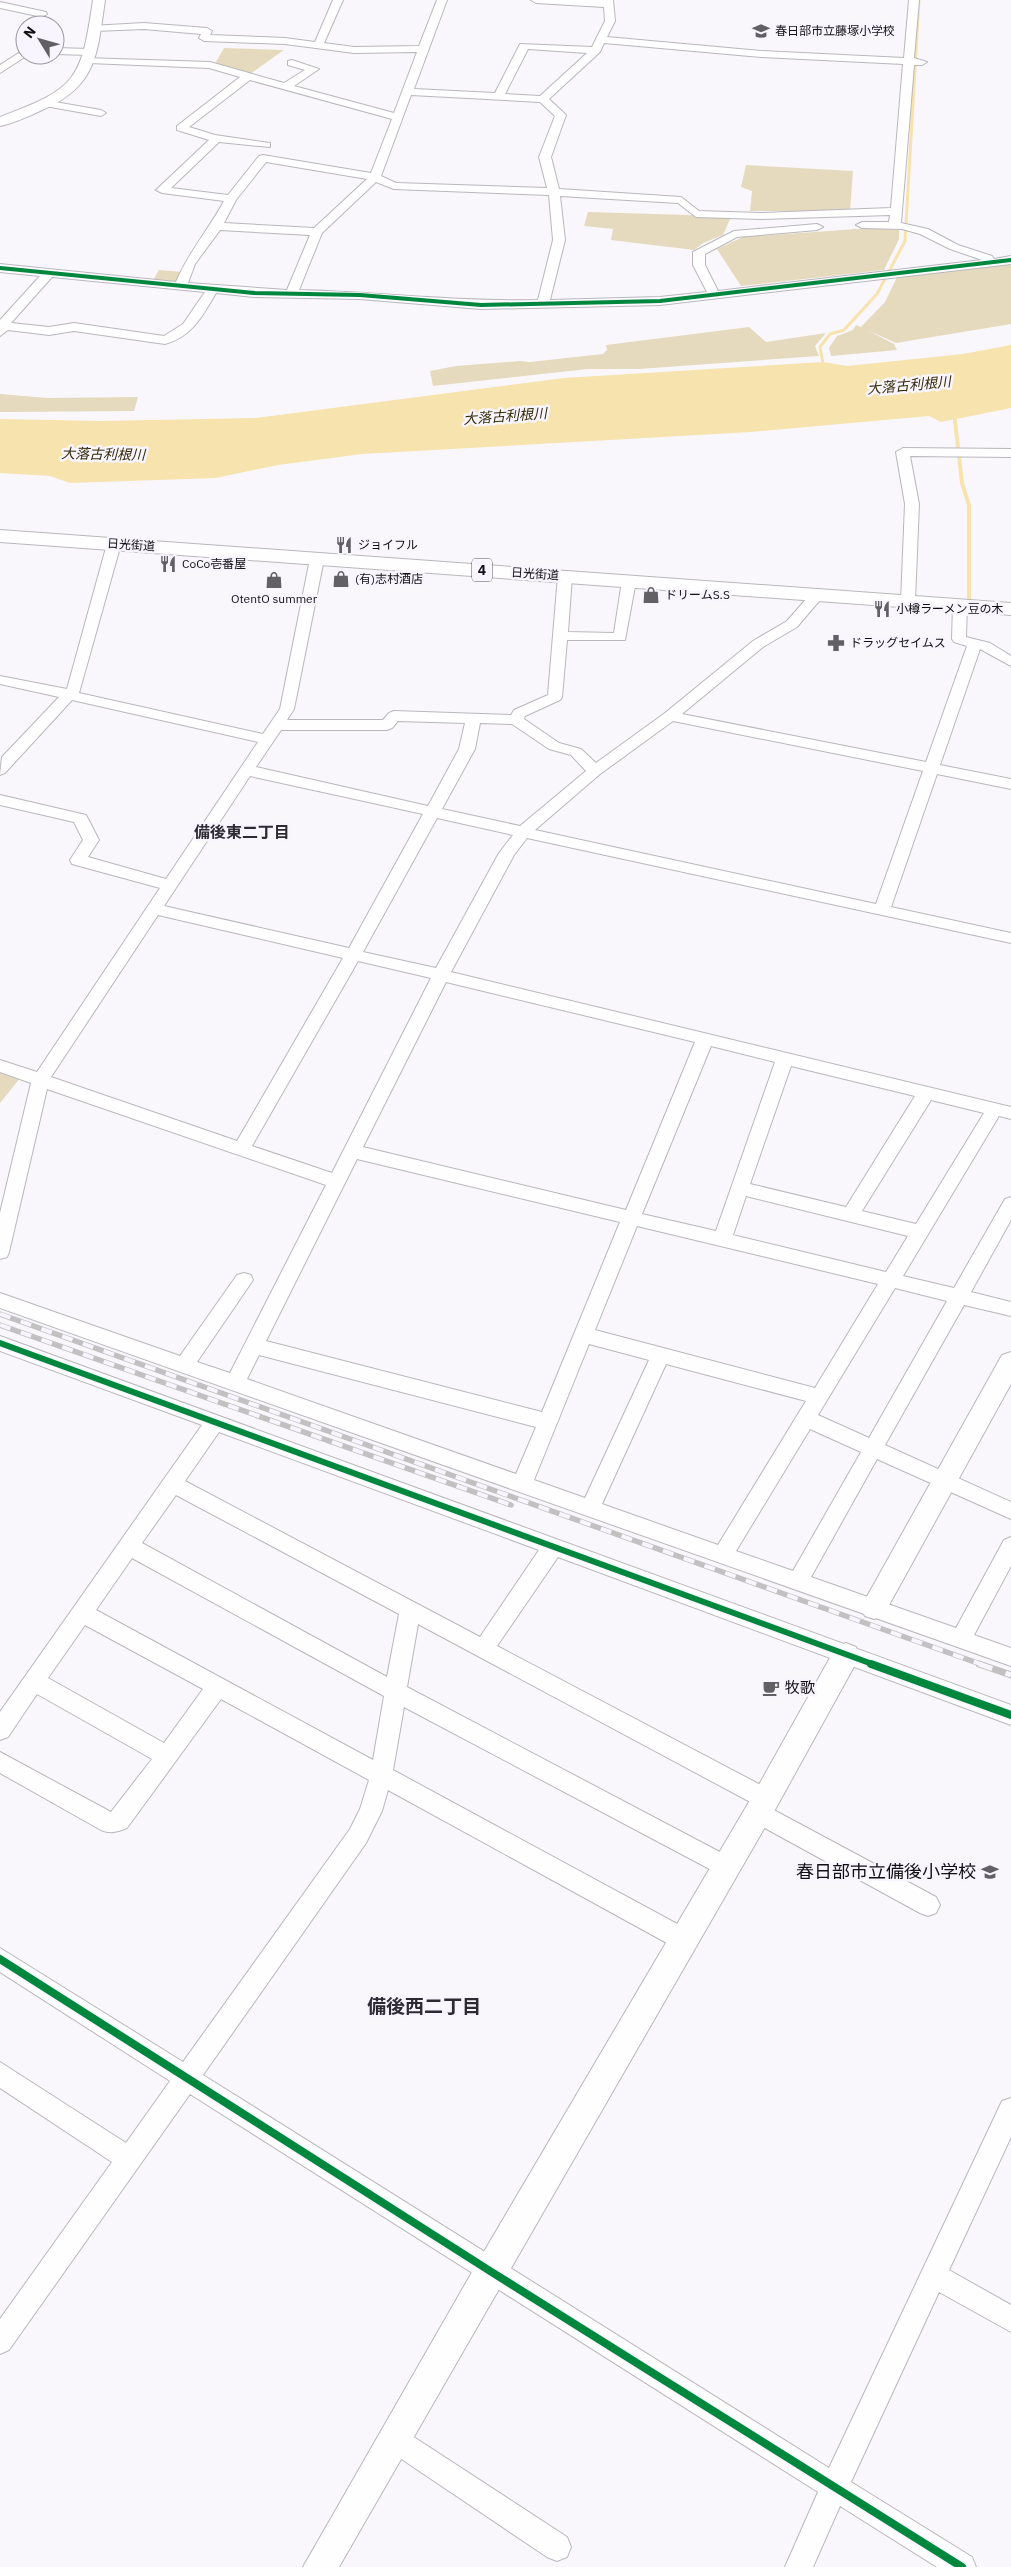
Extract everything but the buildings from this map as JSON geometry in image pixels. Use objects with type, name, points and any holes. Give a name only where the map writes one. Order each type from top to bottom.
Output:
[{"type":"highway","name":"日光街道","points":[[0,536],[1011,609]]},
{"type":"street","points":[[0,122],[49,104],[76,86],[90,56],[99,0]]},
{"type":"street","points":[[318,46],[338,0]]},
{"type":"street","points":[[291,294],[317,232],[375,177],[442,0]]},
{"type":"street","points":[[536,0],[608,2],[610,21],[599,45],[543,99]]},
{"type":"street","points":[[895,225],[914,0]]},
{"type":"street","points":[[2,8],[43,10],[41,15]]},
{"type":"street","points":[[95,28],[186,28],[208,30],[204,38],[285,41],[354,50],[422,49]]},
{"type":"street","points":[[498,96],[524,46],[599,45],[922,62]]},
{"type":"street","points":[[65,52],[210,65],[323,98],[398,117]]},
{"type":"street","points":[[2,68],[15,59]]},
{"type":"street","points":[[287,86],[314,69],[292,63]]},
{"type":"street","points":[[248,76],[181,128],[214,138],[266,145]]},
{"type":"street","points":[[408,92],[543,99],[561,115],[545,157],[554,192],[559,240],[543,305]]},
{"type":"street","points":[[49,104],[101,113]]},
{"type":"street","points":[[214,138],[215,140],[162,190],[231,199]]},
{"type":"street","points":[[180,287],[189,264],[217,226],[231,199],[263,158],[375,177],[394,186],[554,192],[681,200],[696,214],[761,216],[895,211]]},
{"type":"street","points":[[847,225],[895,225],[924,231],[970,254],[1005,261]]},
{"type":"street","points":[[217,226],[317,232]]},
{"type":"street","points":[[714,294],[699,265],[699,252],[714,243],[734,234],[829,226]]},
{"type":"street","points":[[0,268],[212,290],[360,295],[482,305],[543,305],[660,301],[1005,261]]},
{"type":"street","points":[[2,326],[48,274]]},
{"type":"street","points":[[2,326],[48,331],[74,327],[165,340],[178,337],[192,323],[212,290]]},
{"type":"street","points":[[908,601],[912,504],[903,452],[1011,453]]},
{"type":"street","points":[[0,770],[7,760],[74,690],[114,544]]},
{"type":"street","points":[[0,1252],[41,1079],[287,709],[317,558]]},
{"type":"street","points":[[516,720],[519,713],[555,697],[565,576]]},
{"type":"street","points":[[560,636],[620,637],[629,581]]},
{"type":"street","points":[[235,1383],[441,975],[507,853],[524,831],[595,771],[670,716],[758,644],[792,624],[818,594]]},
{"type":"street","points":[[962,605],[959,639],[985,646],[1011,662]]},
{"type":"street","points":[[882,911],[975,644]]},
{"type":"street","points":[[0,680],[267,739]]},
{"type":"street","points":[[277,725],[387,725],[394,716],[516,720],[554,746],[576,752],[595,771]]},
{"type":"street","points":[[670,716],[1011,784]]},
{"type":"street","points":[[241,1150],[353,955],[467,749],[474,718]]},
{"type":"street","points":[[246,770],[1011,938]]},
{"type":"street","points":[[0,800],[80,818],[91,840],[78,860],[170,885]]},
{"type":"street","points":[[154,909],[441,975],[1003,1111],[920,1232],[723,1555]]},
{"type":"street","points":[[522,1484],[633,1219],[705,1039]]},
{"type":"street","points":[[722,1240],[785,1058]]},
{"type":"street","points":[[0,1066],[337,1182]]},
{"type":"street","points":[[850,1215],[926,1092]]},
{"type":"street","points":[[352,1151],[1011,1309]]},
{"type":"street","points":[[740,1188],[920,1232]]},
{"type":"street","points":[[798,1582],[1011,1204]]},
{"type":"street","points":[[184,1365],[244,1280]]},
{"type":"street","points":[[0,1300],[1011,1658]]},
{"type":"street","points":[[584,1335],[820,1397]]},
{"type":"street","points":[[0,1343],[1011,1715]]},
{"type":"street","points":[[254,1346],[548,1422]]},
{"type":"street","points":[[590,1508],[661,1355]]},
{"type":"street","points":[[874,1608],[1011,1362]]},
{"type":"street","points":[[807,1419],[1011,1511]]},
{"type":"street","points":[[0,1730],[216,1421]]},
{"type":"street","points":[[173,1484],[484,1648],[762,1806],[928,1905]]},
{"type":"street","points":[[129,1546],[396,1692],[727,1867]]},
{"type":"street","points":[[961,1639],[1011,1546]]},
{"type":"street","points":[[484,1648],[554,1547]]},
{"type":"street","points":[[0,2341],[358,1836],[371,1810],[381,1775],[410,1609]]},
{"type":"street","points":[[82,1613],[684,1940]]},
{"type":"street","points":[[320,2567],[490,2271],[727,1867],[846,1655]]},
{"type":"street","points":[[34,1681],[167,1756]]},
{"type":"street","points":[[0,1762],[109,1823],[119,1820],[218,1686]]},
{"type":"street","points":[[0,1959],[490,2271],[962,2567]]},
{"type":"street","points":[[0,2074],[130,2160]]},
{"type":"street","points":[[799,2567],[834,2487],[1011,2110]]},
{"type":"street","points":[[933,2275],[1011,2319]]},
{"type":"street","points":[[394,2439],[556,2547]]},
{"type":"shaded area","points":[[224,48],[284,50],[250,74],[217,64],[216,62]]},
{"type":"shaded area","points":[[746,165],[853,171],[850,211],[750,211],[752,191],[741,187]]},
{"type":"shaded area","points":[[588,212],[722,216],[730,219],[723,235],[703,243],[694,250],[611,240],[613,229],[584,226]]},
{"type":"shaded area","points":[[870,228],[899,230],[899,239],[884,270],[741,286],[717,249],[743,237]]},
{"type":"shaded area","points":[[1011,263],[1011,324],[896,343],[867,330],[894,344],[897,350],[831,356],[829,348],[837,336],[853,330],[856,325],[861,327],[885,302],[898,275]]},
{"type":"shaded area","points":[[159,270],[183,272],[178,283],[152,282]]},
{"type":"shaded area","points":[[749,327],[766,342],[826,333],[815,346],[819,356],[639,369],[588,369],[433,386],[430,371],[456,366],[520,361],[530,362],[603,354],[607,350],[606,345]]},
{"type":"shaded area","points":[[0,394],[47,398],[138,397],[134,411],[0,412]]},
{"type":"shaded area","points":[[0,1070],[21,1077],[0,1103]]},
{"type":"water","name":"大落古利根川","points":[[1011,345],[1011,408],[941,422],[929,416],[751,432],[362,454],[278,465],[216,478],[70,483],[50,476],[0,473],[0,419],[101,421],[256,418],[564,378],[823,362],[847,366],[963,354]]},
{"type":"waterway","points":[[824,369],[820,347],[830,334],[844,330],[877,294],[905,241],[919,0]]},
{"type":"waterway","points":[[954,413],[955,422]]},
{"type":"waterway","points":[[955,421],[962,483],[969,505],[969,614]]},
{"type":"railway","points":[[0,1314],[983,1665]]},
{"type":"railway","points":[[0,1325],[511,1505]]},
{"type":"railway","points":[[979,1664],[1011,1675]]},
{"type":"cycle path","points":[[0,268],[254,293],[360,295],[481,305],[660,301],[1011,260]]},
{"type":"cycle path","points":[[0,1343],[1011,1715]]},
{"type":"cycle path","points":[[0,1959],[490,2271],[962,2567]]},
{"type":"place","name":"春日部市立藤塚小学校","points":[[761,31]]},
{"type":"place","name":"ジョイフル","points":[[344,545]]},
{"type":"place","name":"CoCo壱番屋","points":[[168,564]]},
{"type":"place","name":"(有)志村酒店","points":[[341,579]]},
{"type":"place","name":"OtentO summer","points":[[274,580]]},
{"type":"place","name":"ドリームS.S","points":[[651,595]]},
{"type":"place","name":"小樽ラーメン豆の木","points":[[882,609]]},
{"type":"place","name":"ドラッグセイムス","points":[[836,643]]},
{"type":"place","name":"牧歌","points":[[771,1688]]},
{"type":"place","name":"春日部市立備後小学校","points":[[990,1872]]},
{"type":"district","name":"備後東二丁目","points":[[242,832]]},
{"type":"district","name":"備後西二丁目","points":[[424,2006]]}]
